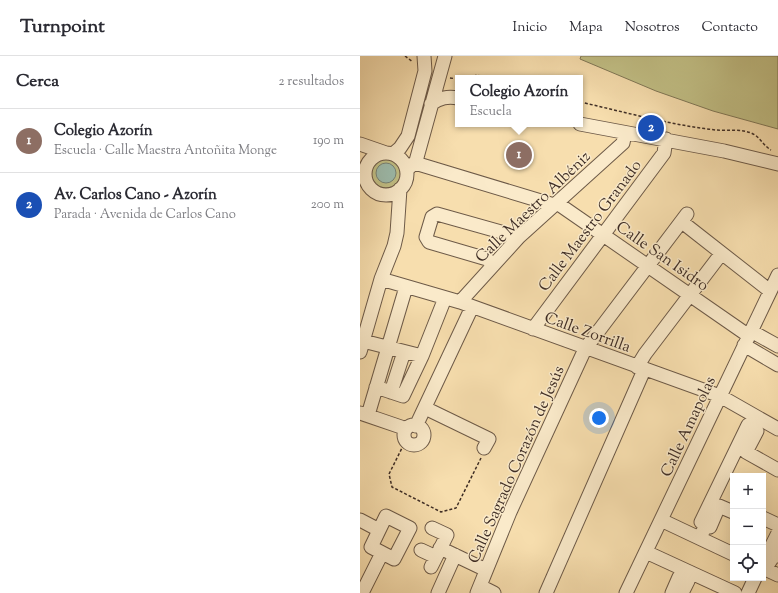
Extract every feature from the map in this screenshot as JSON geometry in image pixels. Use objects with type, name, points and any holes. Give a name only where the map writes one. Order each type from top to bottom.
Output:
[{"type":"street","points":[[364,170],[375,156],[389,153],[400,148],[408,136],[426,71],[424,56]]},
{"type":"street","points":[[381,279],[388,267],[397,233],[400,188],[411,167],[431,104],[443,79],[445,56]]},
{"type":"street","points":[[431,104],[440,98],[454,97],[443,79]]},
{"type":"street","points":[[583,125],[666,140],[778,164]]},
{"type":"street","name":"Calle Maestro Albéniz","points":[[460,302],[519,237],[623,143],[625,133]]},
{"type":"street","name":"Calle Maestro Granado","points":[[533,329],[664,153],[666,140]]},
{"type":"street","points":[[360,144],[389,153],[411,167]]},
{"type":"street","points":[[360,144],[365,152],[364,170],[367,182],[389,204],[392,219],[391,230],[382,264],[381,279],[362,346],[388,348],[422,356]]},
{"type":"street","name":"Calle San Isidro","points":[[411,167],[556,204],[603,234],[690,294],[748,337]]},
{"type":"street","points":[[360,191],[388,194],[400,188]]},
{"type":"street","points":[[493,265],[487,259],[429,242],[426,237],[432,217],[437,214],[519,237]]},
{"type":"street","name":"Calle Sagrado Corazón de Jesús","points":[[478,590],[510,512],[586,349],[684,218],[721,254]]},
{"type":"street","points":[[546,593],[641,368],[645,354],[721,254],[775,285]]},
{"type":"street","name":"Calle Zorrilla","points":[[381,279],[460,302],[586,349],[720,396],[754,422],[778,429]]},
{"type":"street","name":"Calle Amapolas","points":[[626,593],[748,337],[775,285]]},
{"type":"street","points":[[401,427],[364,414],[376,387],[406,286]]},
{"type":"street","points":[[397,394],[422,356],[445,298]]},
{"type":"street","points":[[406,440],[413,445],[422,441],[424,432],[416,426],[472,307]]},
{"type":"street","points":[[748,337],[778,346]]},
{"type":"street","points":[[748,337],[778,365]]},
{"type":"street","points":[[397,394],[404,352]]},
{"type":"street","points":[[376,387],[397,394]]},
{"type":"street","points":[[425,408],[488,439],[484,448]]},
{"type":"street","points":[[700,538],[754,422]]},
{"type":"street","points":[[754,422],[757,431],[746,452],[778,470]]},
{"type":"street","points":[[730,511],[719,506],[710,526],[701,522],[748,425],[754,422]]},
{"type":"street","points":[[740,451],[778,474]]},
{"type":"street","points":[[718,498],[730,504]]},
{"type":"street","points":[[386,516],[410,528],[394,559],[370,547],[379,530],[386,516]]},
{"type":"street","points":[[766,519],[778,525]]},
{"type":"street","points":[[360,520],[379,530]]},
{"type":"street","points":[[661,520],[730,553]]},
{"type":"street","points":[[766,526],[778,532],[769,551],[777,553],[766,567]]},
{"type":"street","points":[[432,528],[447,535],[436,557]]},
{"type":"street","points":[[422,550],[436,557],[455,555],[486,570]]},
{"type":"street","points":[[646,552],[735,593]]},
{"type":"street","points":[[361,592],[382,553]]},
{"type":"street","points":[[438,593],[455,555]]},
{"type":"street","points":[[766,570],[778,575]]},
{"type":"street","points":[[672,593],[684,579],[682,593]]},
{"type":"street","points":[[748,593],[754,581]]},
{"type":"street","points":[[478,590],[494,593]]},
{"type":"path","points":[[443,79],[455,79]]},
{"type":"path","points":[[583,103],[658,120],[754,135],[762,144],[773,151]]},
{"type":"path","points":[[406,440],[388,474],[392,487],[441,512],[456,508],[481,459],[484,448]]},
{"type":"shaded area","points":[[581,56],[778,56],[778,129],[713,111],[656,91],[580,59]]},
{"type":"shaded area","points":[[386,158],[392,159],[400,167],[400,179],[392,187],[386,188],[380,187],[372,179],[371,173],[372,167],[380,159]]},
{"type":"shaded area","points":[[386,163],[393,166],[396,173],[393,180],[386,183],[379,180],[376,173],[379,166]]},
{"type":"place","name":"Av. Carlos Cano - Azorín","points":[[651,128]]},
{"type":"place","name":"Colegio Azorín","points":[[519,155]]}]
